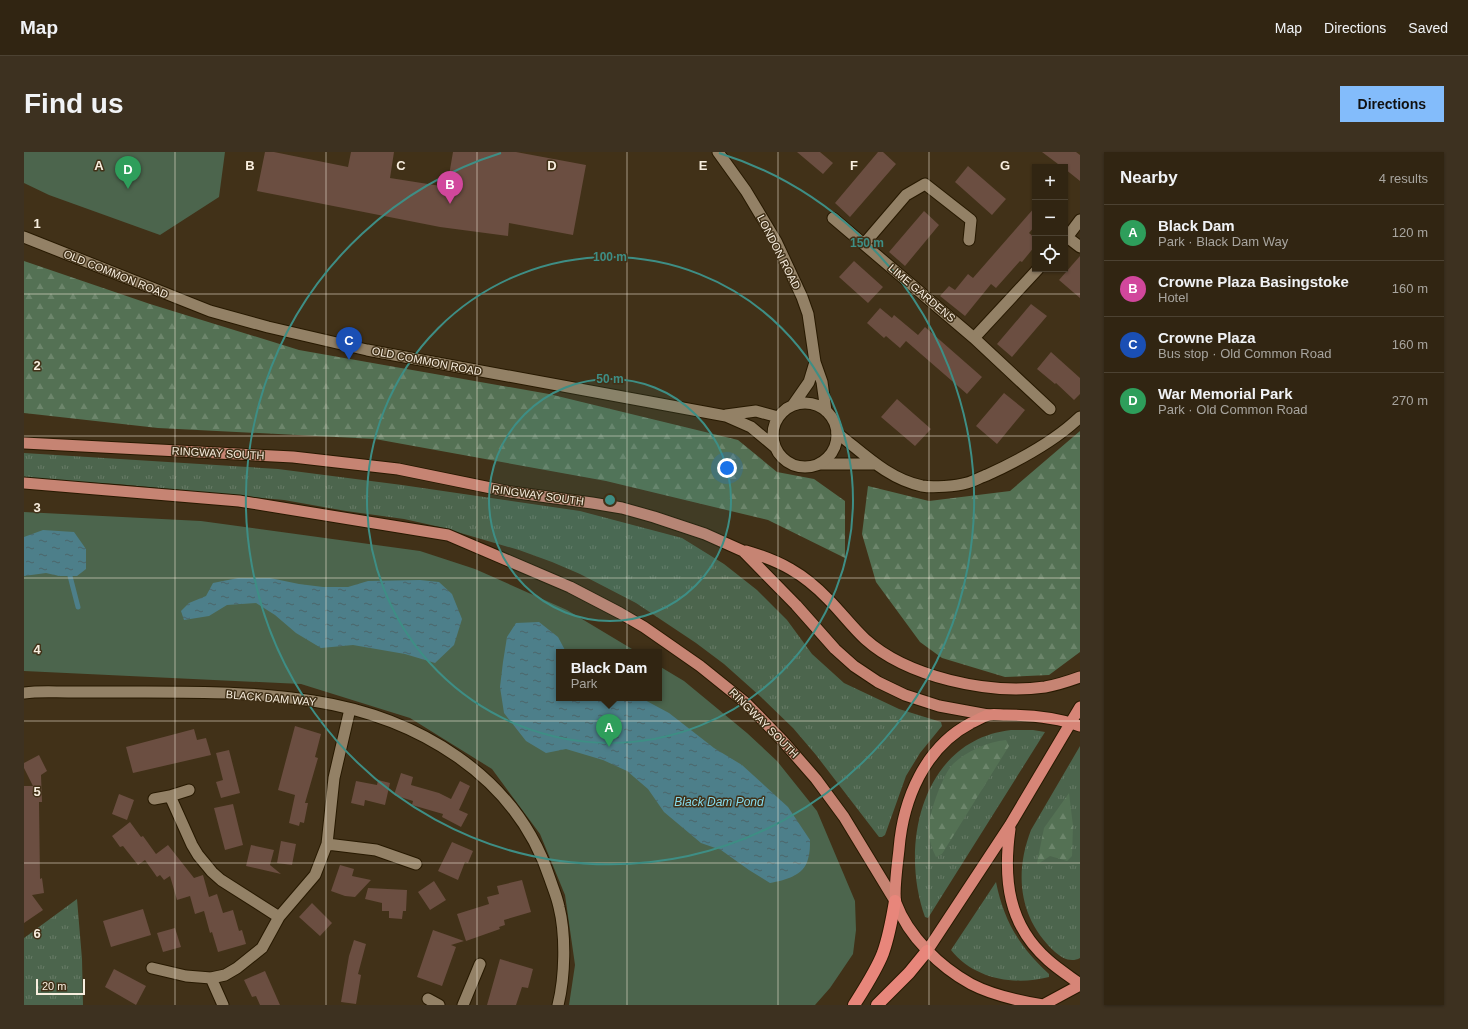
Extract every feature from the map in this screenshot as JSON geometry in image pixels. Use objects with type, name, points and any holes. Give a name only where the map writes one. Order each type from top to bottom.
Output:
[{"type":"highway","points":[[877,1005],[909,973],[928,951],[1076,725],[1080,707]]},
{"type":"highway","points":[[854,1005],[882,954],[891,926],[896,901],[899,843],[902,823],[912,790],[925,767],[946,740],[962,728],[988,715],[1036,716],[1076,725]]},
{"type":"highway","points":[[896,901],[915,936],[928,951],[952,972],[972,984],[1011,999],[1043,1005],[1080,984],[1056,967],[1040,952],[1017,918],[1010,897],[1007,877],[1006,859],[1010,826]]},
{"type":"main road","points":[[24,438],[72,446]]},
{"type":"main road","name":"RINGWAY SOUTH","points":[[24,443],[293,457],[398,469],[511,492],[622,508],[686,526],[743,551],[796,605],[835,649],[866,675],[891,689],[922,701],[939,706],[988,715]]},
{"type":"main road","name":"RINGWAY SOUTH","points":[[24,483],[42,483],[239,501],[448,535],[570,587],[620,613],[672,646],[727,687],[759,715],[800,760],[844,817],[896,901]]},
{"type":"main road","points":[[743,551],[768,558],[787,566],[800,574],[828,599],[855,629],[876,648],[889,657],[915,670],[970,685],[1012,689],[1045,687],[1080,677]]},
{"type":"street","name":"LONDON ROAD","points":[[718,152],[746,191],[776,241],[802,297],[808,314],[815,362],[822,382],[826,411]]},
{"type":"street","points":[[864,244],[906,195],[925,184],[972,220],[969,240]]},
{"type":"street","name":"LIME GARDENS","points":[[833,218],[974,338],[1050,409]]},
{"type":"street","points":[[1068,236],[1080,220]]},
{"type":"street","name":"OLD COMMON ROAD","points":[[24,237],[210,311],[268,327],[375,351],[726,416],[751,427],[775,447]]},
{"type":"street","points":[[1068,240],[1080,247]]},
{"type":"street","points":[[974,338],[1035,272]]},
{"type":"street","name":"LONDON ROAD","points":[[793,405],[809,382],[815,362]]},
{"type":"street","points":[[820,464],[831,454],[836,444],[837,433],[835,425],[826,411],[817,405],[806,403],[793,405],[782,412],[778,417],[772,433],[775,447],[781,458],[790,464],[801,467],[811,467],[820,464],[876,464]]},
{"type":"street","name":"OLD COMMON ROAD","points":[[726,416],[756,411],[778,417]]},
{"type":"street","points":[[837,433],[876,464],[902,479],[922,486],[942,486],[967,483],[1009,465],[1045,444],[1080,417]]},
{"type":"street","name":"BLACK DAM WAY","points":[[25,692],[186,692],[276,696],[315,701],[350,709],[405,726],[448,750],[484,778],[509,803],[531,835],[546,866],[560,908],[564,936],[564,957],[558,1005]]},
{"type":"street","points":[[152,968],[186,976],[211,978],[225,974],[237,968],[254,956],[262,948],[279,917],[315,875],[327,844],[334,778],[350,709]]},
{"type":"street","points":[[154,799],[189,790]]},
{"type":"street","points":[[170,796],[192,845],[208,868],[221,880],[279,917]]},
{"type":"street","points":[[327,844],[376,850],[416,864]]},
{"type":"street","points":[[376,850],[393,846]]},
{"type":"street","points":[[463,1005],[480,964]]},
{"type":"street","points":[[211,978],[223,1005]]},
{"type":"street","points":[[428,999],[439,1005]]},
{"type":"green space","points":[[24,152],[225,152],[219,197],[160,235],[49,195],[24,183]]},
{"type":"green space","points":[[24,261],[150,304],[299,350],[549,394],[738,440],[777,472],[814,479],[845,501],[845,558],[768,520],[606,481],[375,439],[158,428],[24,413]]},
{"type":"green space","points":[[1080,431],[1080,652],[1049,675],[1005,677],[942,658],[920,642],[876,582],[862,534],[868,486],[929,501],[1010,491]]},
{"type":"green space","points":[[24,453],[278,469],[402,485],[580,511],[682,538],[724,564],[757,590],[787,620],[812,654],[844,683],[899,709],[941,722],[942,726],[920,753],[906,776],[885,835],[879,837],[816,755],[793,728],[724,664],[696,643],[636,603],[580,574],[519,550],[440,527],[404,519],[284,500],[117,484],[24,479]]},
{"type":"green space","points":[[24,512],[201,521],[420,551],[475,569],[567,610],[632,649],[556,649],[556,701],[662,701],[662,668],[684,681],[747,733],[777,761],[817,811],[855,901],[856,930],[853,954],[830,988],[815,1005],[569,1005],[575,965],[565,895],[540,834],[492,769],[410,718],[301,684],[24,671]]},
{"type":"green space","points":[[1011,730],[1033,730],[1045,732],[928,918],[925,917],[918,889],[915,859],[917,829],[925,800],[938,775],[956,753],[981,738]]},
{"type":"green space","points":[[1006,740],[1009,746],[942,854],[936,857],[929,838],[931,813],[937,794],[949,769],[959,759],[971,751],[985,745]]},
{"type":"green space","points":[[1080,746],[1080,958],[1070,960],[1055,952],[1043,939],[1034,925],[1027,910],[1023,895],[1022,879],[1023,863],[1031,830]]},
{"type":"green space","points":[[1069,793],[1073,826],[1072,856],[1067,861],[1050,856],[1038,864],[1044,828]]},
{"type":"green space","points":[[996,882],[999,896],[1015,933],[1030,954],[1049,974],[1049,977],[1022,981],[996,978],[971,968],[960,960],[951,950]]},
{"type":"green space","points":[[77,899],[82,959],[83,1005],[24,1005],[24,938]]},
{"type":"water","points":[[43,530],[74,532],[86,549],[86,569],[77,576],[59,576],[46,573],[24,576],[24,537]]},
{"type":"water","points":[[238,578],[270,578],[323,587],[348,587],[368,581],[420,580],[439,582],[452,594],[462,619],[454,645],[435,663],[405,654],[353,645],[321,648],[296,633],[275,615],[256,603],[227,605],[209,616],[184,620],[181,611],[189,603],[206,596],[213,583]]},
{"type":"water","name":"Black Dam Pond","points":[[539,622],[558,637],[564,649],[556,649],[556,701],[647,701],[669,713],[714,748],[742,765],[788,807],[810,840],[809,857],[802,870],[788,879],[770,883],[721,850],[701,843],[664,812],[648,789],[627,771],[603,760],[566,749],[546,753],[526,741],[504,713],[500,687],[507,637],[516,623]]},
{"type":"building","points":[[265,152],[274,152],[348,167],[351,152],[394,152],[390,178],[447,187],[453,152],[516,152],[586,165],[573,235],[509,223],[508,236],[440,227],[257,191]]},
{"type":"building","points":[[797,152],[820,152],[833,163],[823,174]]},
{"type":"building","points":[[878,152],[883,152],[896,164],[850,217],[835,203]]},
{"type":"building","points":[[1042,152],[1076,152],[1080,155],[1080,181],[1068,171],[1068,164],[1058,164]]},
{"type":"building","points":[[968,166],[1006,199],[992,215],[955,182]]},
{"type":"building","points":[[1032,210],[1032,230],[1029,233],[1032,236],[1032,250],[996,288],[991,284],[965,316],[940,296],[949,286],[955,290],[968,274],[973,278]]},
{"type":"building","points":[[924,211],[939,225],[905,266],[889,252]]},
{"type":"building","points":[[1080,256],[1080,298],[1059,280],[1066,272],[1068,272],[1068,270]]},
{"type":"building","points":[[854,261],[883,287],[868,303],[839,277]]},
{"type":"building","points":[[1031,304],[1047,316],[1012,357],[997,344]]},
{"type":"building","points":[[880,308],[892,318],[894,315],[918,335],[925,327],[982,377],[967,394],[906,341],[900,348],[886,336],[884,338],[867,323]]},
{"type":"building","points":[[1051,352],[1080,378],[1080,394],[1074,400],[1056,383],[1055,384],[1037,369]]},
{"type":"building","points":[[1004,393],[1025,410],[997,444],[976,426]]},
{"type":"building","points":[[897,399],[931,429],[915,446],[881,417]]},
{"type":"building","points":[[295,726],[321,734],[315,757],[318,758],[305,803],[308,803],[304,823],[300,822],[299,826],[289,823],[295,795],[278,790]]},
{"type":"building","points":[[194,729],[197,740],[206,738],[211,755],[133,773],[126,747]]},
{"type":"building","points":[[229,750],[240,793],[221,798],[216,782],[223,780],[216,753]]},
{"type":"building","points":[[39,755],[47,771],[41,775],[42,802],[39,802],[40,879],[42,878],[44,893],[32,895],[43,910],[24,923],[24,786],[33,786],[24,768],[24,763]]},
{"type":"building","points":[[401,773],[413,777],[411,785],[439,793],[451,799],[460,781],[470,786],[459,810],[468,814],[461,827],[442,817],[443,814],[412,805],[413,801],[394,795]]},
{"type":"building","points":[[378,780],[390,783],[385,805],[365,800],[364,806],[351,803],[356,781],[377,785]]},
{"type":"building","points":[[119,794],[134,800],[127,820],[112,814]]},
{"type":"building","points":[[233,804],[243,845],[225,850],[214,808]]},
{"type":"building","points":[[130,822],[141,837],[143,836],[156,854],[168,845],[194,878],[203,875],[209,897],[217,894],[223,913],[233,910],[239,931],[242,930],[246,944],[218,952],[212,932],[210,933],[204,911],[195,914],[190,896],[177,900],[170,876],[164,880],[160,875],[157,877],[145,860],[138,865],[123,846],[120,847],[112,836]]},
{"type":"building","points":[[281,841],[296,844],[292,865],[277,863]]},
{"type":"building","points":[[452,842],[473,851],[468,863],[465,862],[458,880],[438,871]]},
{"type":"building","points":[[251,845],[274,850],[270,865],[281,874],[246,866]]},
{"type":"building","points":[[340,865],[354,869],[352,876],[371,880],[355,897],[345,896],[331,891]]},
{"type":"building","points":[[522,880],[531,912],[504,920],[505,925],[499,927],[500,929],[466,941],[457,914],[489,904],[487,897],[499,894],[497,886]]},
{"type":"building","points":[[434,881],[446,900],[430,910],[418,892]]},
{"type":"building","points":[[368,888],[407,890],[406,911],[403,911],[402,919],[389,918],[389,911],[382,911],[382,903],[365,899]]},
{"type":"building","points":[[312,903],[332,923],[320,936],[299,917]]},
{"type":"building","points":[[143,909],[151,935],[111,947],[103,921]]},
{"type":"building","points":[[175,928],[181,947],[163,952],[157,933]]},
{"type":"building","points":[[433,930],[464,941],[451,945],[456,947],[442,986],[417,977]]},
{"type":"building","points":[[354,940],[366,944],[358,974],[361,975],[356,1004],[341,1002],[349,956]]},
{"type":"building","points":[[500,959],[533,969],[528,988],[522,987],[516,1005],[487,1005]]},
{"type":"building","points":[[114,969],[146,986],[136,1005],[105,987]]},
{"type":"building","points":[[265,971],[280,1005],[260,1005],[256,996],[252,997],[244,980]]},
{"type":"waterway","points":[[70,576],[78,607]]},
{"type":"place","name":"War Memorial Park","points":[[128,189]]},
{"type":"place","name":"Crowne Plaza Basingstoke","points":[[450,204]]},
{"type":"place","name":"Crowne Plaza","points":[[349,360]]},
{"type":"place","name":"Black Dam","points":[[609,747]]}]
